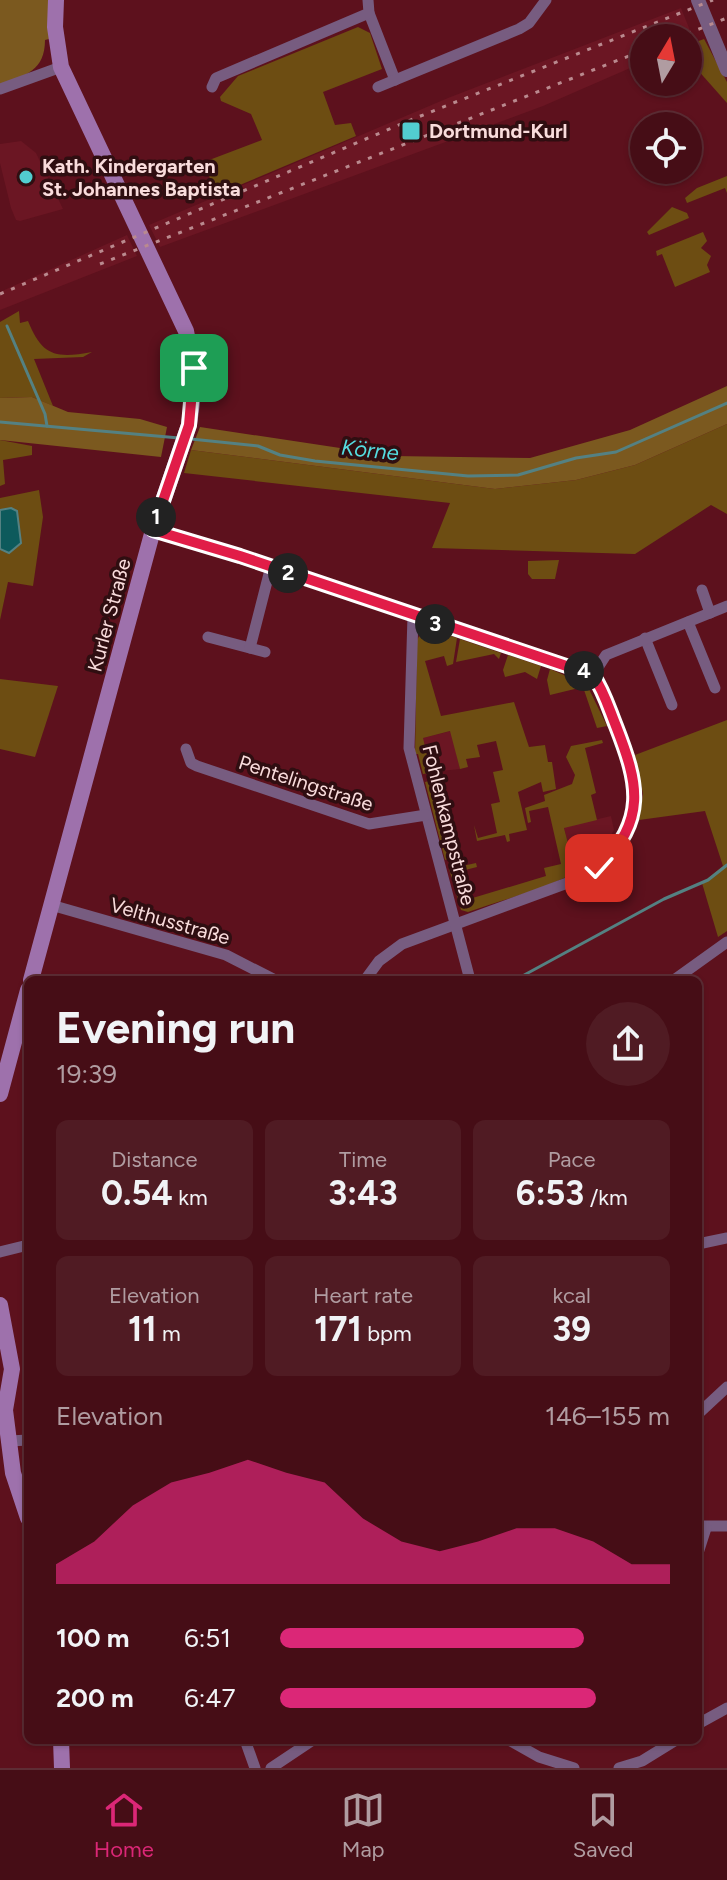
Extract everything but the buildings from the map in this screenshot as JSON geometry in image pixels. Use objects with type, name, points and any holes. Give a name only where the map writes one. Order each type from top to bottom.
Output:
[{"type":"main road","name":"Kurler Straße","points":[[32,976],[153,530],[189,425],[195,379],[186,331],[61,67],[55,27],[56,0]]},
{"type":"main road","points":[[0,1094],[24,1005]]},
{"type":"main road","points":[[0,1305],[10,1353],[10,1388],[5,1410],[15,1486],[24,1508]]},
{"type":"main road","points":[[61,1744],[62,1768]]},
{"type":"street","points":[[368,0],[369,13],[395,80]]},
{"type":"street","points":[[378,87],[519,29],[529,23],[546,0]]},
{"type":"street","points":[[698,0],[727,70]]},
{"type":"street","points":[[212,87],[216,78],[369,13]]},
{"type":"street","points":[[0,89],[61,67]]},
{"type":"street","points":[[153,530],[271,566],[593,675],[631,763],[636,802],[628,829],[616,850],[589,875],[395,948],[379,961],[368,976]]},
{"type":"street","points":[[250,648],[271,566]]},
{"type":"street","points":[[702,590],[710,613]]},
{"type":"street","points":[[593,675],[606,655],[727,606]]},
{"type":"street","name":"Fohlenkampstraße","points":[[413,616],[409,748],[469,976]]},
{"type":"street","points":[[688,622],[715,688]]},
{"type":"street","points":[[208,637],[265,652]]},
{"type":"street","points":[[645,638],[672,705]]},
{"type":"street","name":"Pentelingstraße","points":[[186,749],[191,763],[197,766],[369,824],[426,815]]},
{"type":"street","name":"Velthusstraße","points":[[51,905],[226,955],[267,976]]},
{"type":"street","points":[[680,976],[727,942]]},
{"type":"street","points":[[702,1243],[727,1238]]},
{"type":"street","points":[[0,1252],[24,1246]]},
{"type":"street","points":[[702,1410],[727,1387]]},
{"type":"street","points":[[9,1432],[24,1438]]},
{"type":"street","points":[[702,1527],[727,1526]]},
{"type":"street","points":[[702,1722],[727,1708]]},
{"type":"street","points":[[246,1744],[255,1768]]},
{"type":"street","points":[[271,1768],[307,1744]]},
{"type":"street","points":[[516,1744],[539,1757],[574,1768]]},
{"type":"street","points":[[619,1768],[642,1761],[670,1744]]},
{"type":"shaded area","points":[[0,0],[49,0],[49,39],[45,40],[38,65],[18,78],[0,84]]},
{"type":"shaded area","points":[[681,8],[687,24],[640,24]]},
{"type":"shaded area","points":[[358,27],[370,33],[382,69],[323,92],[335,125],[351,123],[356,136],[216,195],[204,162],[262,140],[251,114],[221,101],[220,97],[238,76]]},
{"type":"shaded area","points":[[630,28],[630,68],[543,106],[160,247],[149,225],[448,98]]},
{"type":"shaded area","points":[[702,40],[727,82],[727,103],[702,75]]},
{"type":"shaded area","name":"Kath. Kindergarten St. Johannes Baptista","points":[[21,141],[36,153],[63,209],[20,221],[16,220],[11,208],[0,163],[0,144]]},
{"type":"shaded area","points":[[727,176],[727,193],[725,188],[687,203],[685,198],[697,188]]},
{"type":"shaded area","points":[[672,207],[687,213],[689,218],[649,235],[647,232]]},
{"type":"shaded area","points":[[703,232],[707,241],[701,248],[711,256],[707,265],[710,272],[675,287],[662,254],[657,256],[656,251]]},
{"type":"shaded area","points":[[127,235],[137,256],[0,310],[0,292]]},
{"type":"shaded area","points":[[19,311],[20,323],[28,321],[44,348],[51,352],[68,355],[92,352],[83,357],[34,359],[53,406],[32,397],[0,398],[0,322]]},
{"type":"shaded area","points":[[727,386],[727,424],[635,465],[576,480],[495,489],[191,450],[200,427],[393,456],[530,458],[630,430]]},
{"type":"shaded area","points":[[32,397],[68,412],[140,419],[167,427],[161,457],[0,440],[0,398]]},
{"type":"shaded area","points":[[727,424],[727,514],[711,505],[635,554],[432,548],[450,503],[184,473],[191,450],[495,489],[576,480],[635,465]]},
{"type":"shaded area","points":[[0,440],[32,446],[32,455],[3,460],[5,484],[0,486]]},
{"type":"shaded area","points":[[39,490],[43,517],[33,586],[8,582],[0,620],[0,498]]},
{"type":"shaded area","points":[[559,560],[555,579],[532,579],[528,574],[528,561]]},
{"type":"shaded area","points":[[431,629],[457,638],[453,664],[447,666],[444,656],[425,661],[441,716],[514,702],[529,747],[545,745],[548,762],[552,762],[556,789],[543,792],[541,782],[518,792],[527,830],[509,834],[510,841],[507,842],[505,835],[477,841],[474,825],[478,838],[497,833],[491,804],[500,802],[493,772],[503,770],[496,741],[477,745],[480,757],[466,759],[468,767],[460,769],[450,731],[423,738],[431,772],[439,771],[423,774],[418,754],[415,754],[417,640],[422,631]]},
{"type":"shaded area","points":[[460,639],[501,653],[499,659],[494,654],[456,662]]},
{"type":"shaded area","points":[[508,655],[541,666],[537,679],[525,672],[505,677],[503,670]]},
{"type":"shaded area","points":[[550,669],[587,685],[607,726],[597,728],[583,687],[550,695],[547,680]]},
{"type":"shaded area","points":[[0,679],[58,686],[35,757],[0,749]]},
{"type":"shaded area","points":[[727,720],[727,931],[718,937],[702,883],[723,866],[705,811],[639,820],[643,794],[635,755]]},
{"type":"shaded area","points":[[451,731],[460,769],[431,772],[422,738]]},
{"type":"shaded area","points":[[602,740],[603,743],[585,748],[596,793],[591,795],[597,820],[564,828],[571,855],[604,847],[608,841],[611,843],[583,868],[546,886],[468,912],[461,910],[449,869],[476,863],[477,867],[457,872],[466,900],[546,876],[544,868],[561,864],[548,807],[529,811],[531,822],[528,823],[525,808],[545,801],[544,795],[572,784],[575,775],[566,757],[571,746]]},
{"type":"shaded area","points":[[437,779],[438,783],[431,785],[438,819],[447,817],[447,821],[440,823],[447,853],[454,852],[456,857],[445,860],[425,782]]},
{"type":"shaded area","points":[[611,816],[614,830],[604,847],[570,855],[564,827]]},
{"type":"water","points":[[11,508],[17,511],[21,543],[9,553],[0,549],[0,510]]},
{"type":"waterway","points":[[7,326],[45,414],[47,426]]},
{"type":"waterway","name":"Körne","points":[[191,439],[258,446],[280,455],[315,461],[468,476],[518,475],[576,458],[616,452],[727,403]]},
{"type":"waterway","name":"Körne","points":[[0,422],[179,438]]},
{"type":"waterway","points":[[522,976],[664,899],[708,880],[727,865]]},
{"type":"railway","points":[[0,294],[413,119],[713,0]]},
{"type":"railway","points":[[702,28],[727,18]]},
{"type":"railway","points":[[100,264],[630,56]]},
{"type":"place","name":"Dortmund-Kurl","points":[[411,131]]},
{"type":"place","name":"Kath. Kindergarten St. Johannes Baptista","points":[[26,177]]},
{"type":"route","points":[[194,368],[194,402],[189,425],[163,493],[153,530],[240,556],[593,675],[600,685],[631,763],[636,789],[636,802],[628,829],[616,850],[599,868]]}]
